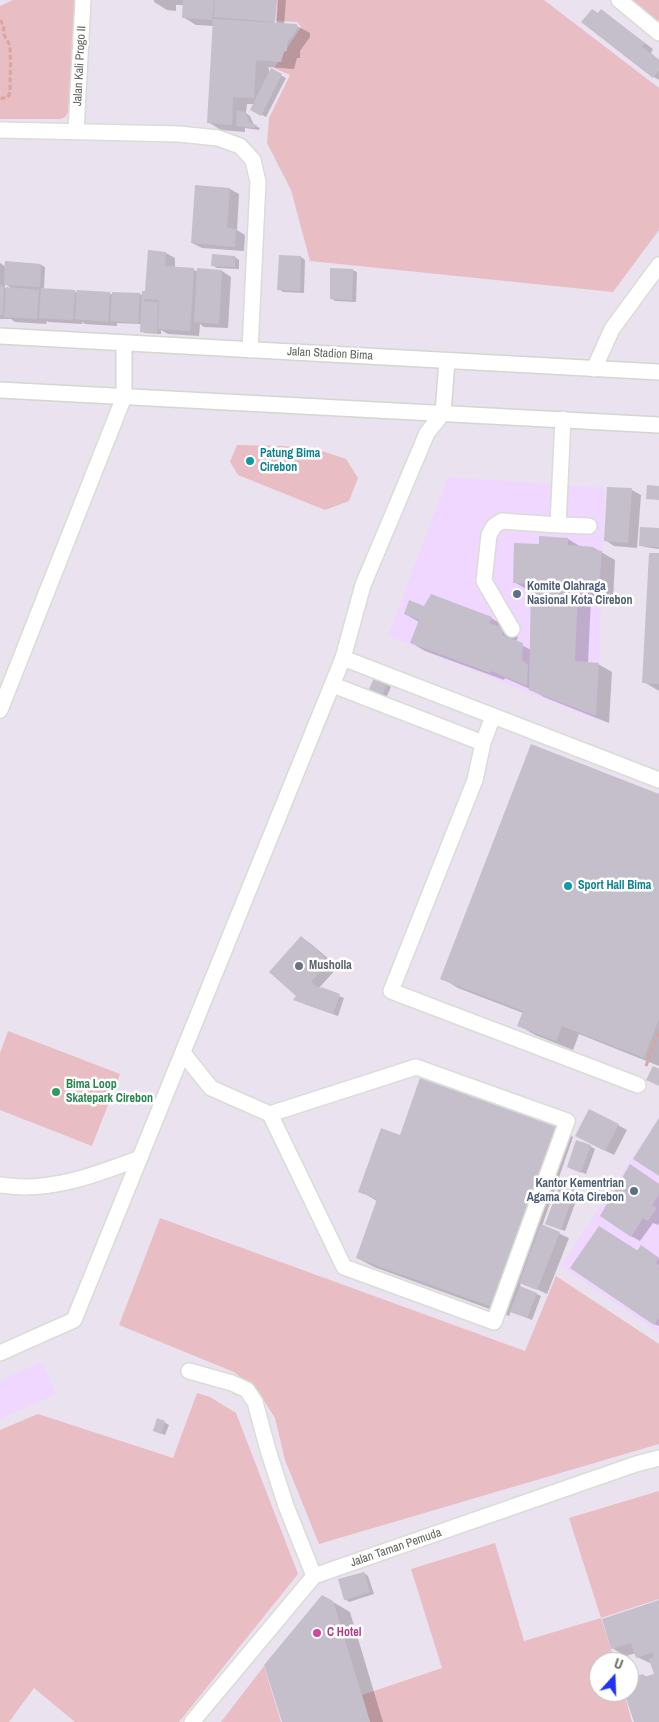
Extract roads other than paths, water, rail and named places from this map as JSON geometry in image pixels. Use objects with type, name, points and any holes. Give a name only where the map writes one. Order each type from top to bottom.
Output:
[{"type":"street","name":"Jalan Kali Progo II","points":[[76,131],[83,0]]},
{"type":"street","points":[[619,0],[659,33]]},
{"type":"street","points":[[0,130],[179,134],[218,138],[240,146],[253,160],[258,182],[250,350]]},
{"type":"street","points":[[594,369],[612,329],[659,265]]},
{"type":"street","name":"Jalan Stadion Bima","points":[[0,336],[659,372]]},
{"type":"street","points":[[0,710],[124,397],[124,343]]},
{"type":"street","points":[[0,1353],[74,1320],[344,658],[363,585],[427,433],[442,413],[447,361]]},
{"type":"street","points":[[0,390],[659,425]]},
{"type":"street","points":[[558,525],[563,419]]},
{"type":"street","points":[[512,629],[484,581],[489,535],[494,526],[502,521],[589,526]]},
{"type":"street","points":[[344,658],[659,780]]},
{"type":"street","points":[[333,685],[482,742]]},
{"type":"street","points":[[493,716],[482,742],[475,780],[390,991],[638,1085]]},
{"type":"street","points":[[183,1053],[211,1088],[270,1114],[344,1267],[494,1322],[568,1121],[416,1067],[270,1114]]},
{"type":"street","points":[[0,1185],[18,1188],[61,1184],[95,1175],[140,1158]]},
{"type":"street","points":[[189,1371],[232,1383],[247,1390],[255,1402],[286,1506],[314,1576],[192,1722]]},
{"type":"street","name":"Jalan Taman Pemuda","points":[[314,1576],[636,1464],[659,1458]]},
{"type":"place","name":"Patung Bima Cirebon","points":[[250,461]]},
{"type":"place","name":"Komite Olahraga Nasional Kota Cirebon","points":[[517,594]]},
{"type":"place","name":"Sport Hall Bima","points":[[568,886]]},
{"type":"place","name":"Musholla","points":[[299,966]]},
{"type":"place","name":"Bima Loop Skatepark Cirebon","points":[[56,1092]]},
{"type":"place","name":"Kantor Kementrian Agama Kota Cirebon","points":[[634,1191]]},
{"type":"place","name":"C Hotel","points":[[317,1633]]}]
